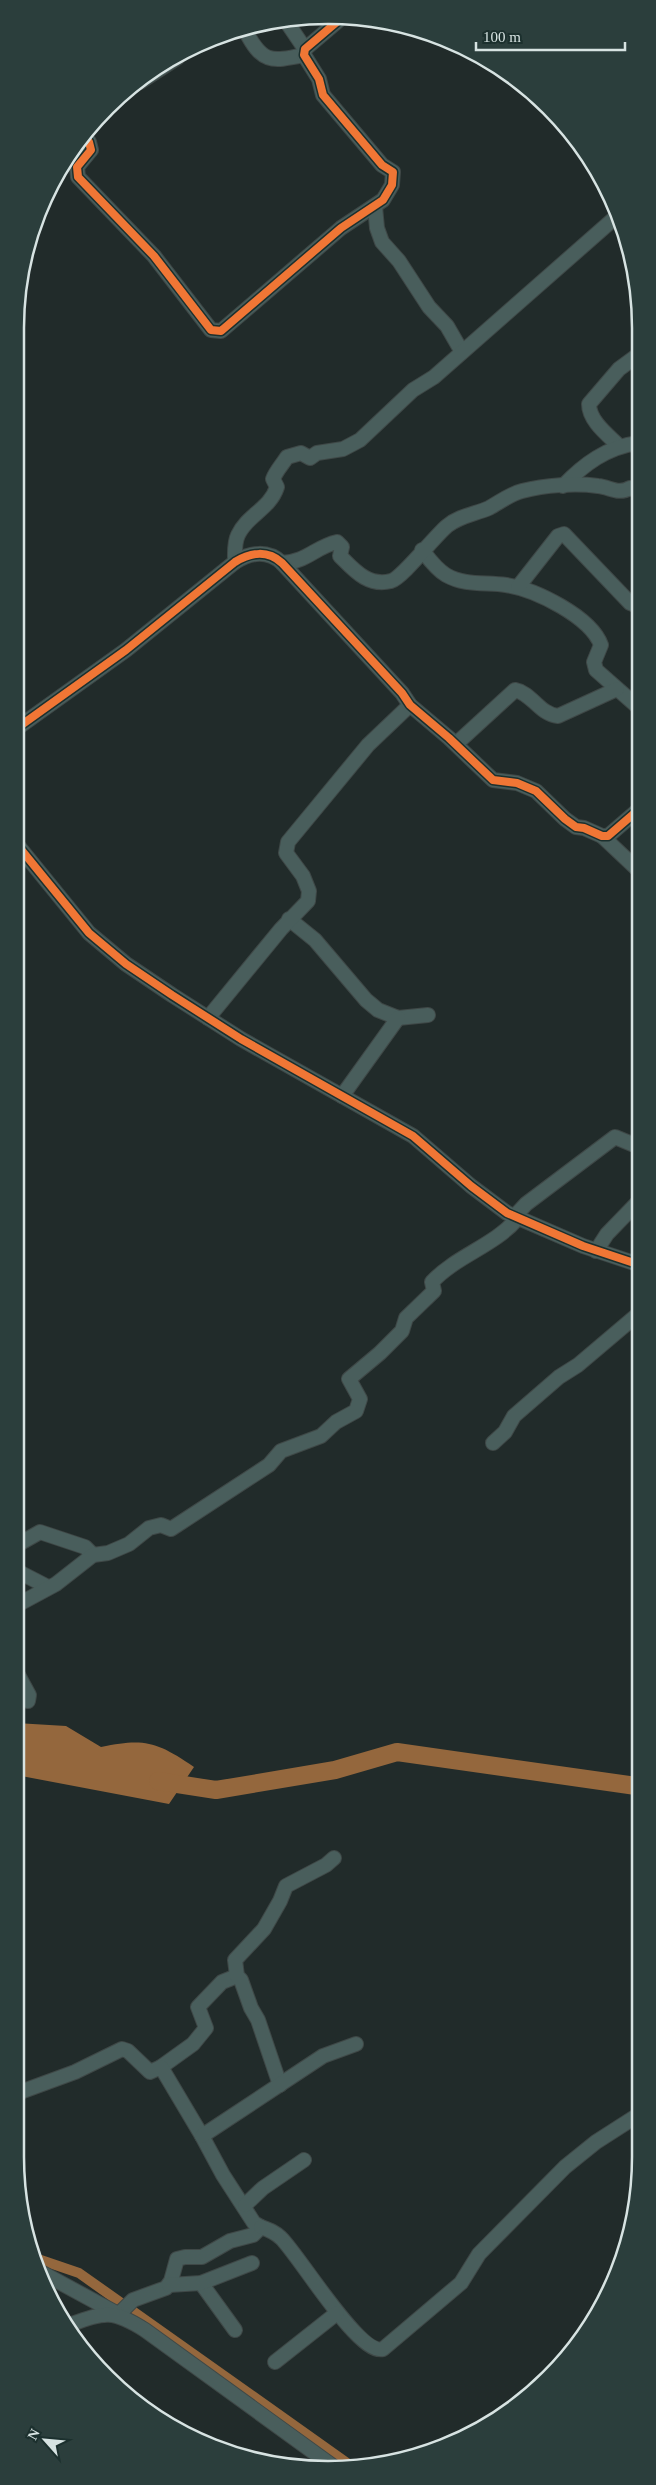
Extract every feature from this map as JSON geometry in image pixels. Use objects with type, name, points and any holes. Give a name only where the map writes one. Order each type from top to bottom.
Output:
[{"type":"street","points":[[247,35],[254,48],[273,61],[304,52],[335,24]]},
{"type":"street","points":[[88,141],[91,150],[77,167],[78,176],[154,256],[207,325],[216,332],[225,329],[289,271],[341,228],[375,207],[390,190],[394,178],[392,172],[382,165],[323,95],[319,79],[289,26]]},
{"type":"street","points":[[375,207],[377,228],[382,242],[399,261],[429,307],[447,326],[462,352]]},
{"type":"street","points":[[235,562],[238,536],[242,528],[271,501],[277,487],[273,480],[275,472],[282,466],[286,457],[301,453],[310,458],[317,454],[333,452],[352,445],[372,430],[413,390],[434,377],[612,220]]},
{"type":"street","points":[[619,446],[594,420],[589,410],[589,404],[620,368],[632,359]]},
{"type":"street","points":[[563,486],[581,469],[619,446],[632,444]]},
{"type":"street","points":[[282,563],[298,562],[324,546],[337,542],[342,547],[340,556],[360,577],[388,582],[396,578],[422,550],[455,520],[484,510],[517,493],[563,486],[599,486],[614,491],[632,488]]},
{"type":"street","points":[[518,587],[554,541],[564,534],[632,604]]},
{"type":"street","points":[[422,550],[440,570],[454,578],[469,583],[518,587],[551,600],[595,633],[601,645],[593,666],[632,702]]},
{"type":"street","points":[[24,723],[126,650],[235,562],[257,554],[272,555],[282,563],[402,693],[410,705],[456,744],[493,780],[530,788],[576,827],[584,828],[602,836],[632,864]]},
{"type":"street","points":[[456,744],[514,690],[523,692],[540,709],[558,716],[616,689]]},
{"type":"street","points":[[210,1014],[289,919],[308,901],[309,891],[303,876],[286,853],[288,842],[368,745],[410,705]]},
{"type":"street","points":[[602,836],[608,836],[632,816]]},
{"type":"street","points":[[24,853],[96,940],[126,964],[345,1092],[420,1141],[471,1186],[517,1215],[598,1246],[632,1262]]},
{"type":"street","points":[[289,919],[320,945],[372,1006],[398,1018],[428,1015]]},
{"type":"street","points":[[345,1092],[398,1018]]},
{"type":"street","points":[[24,1601],[77,1569],[93,1555],[108,1553],[129,1544],[149,1528],[161,1525],[171,1529],[269,1465],[281,1451],[320,1436],[336,1422],[356,1411],[360,1399],[349,1379],[380,1353],[402,1331],[406,1318],[434,1291],[432,1282],[441,1272],[482,1248],[509,1228],[517,1215],[615,1137],[632,1144]]},
{"type":"street","points":[[598,1246],[632,1208]]},
{"type":"street","points":[[493,1443],[505,1432],[514,1416],[559,1377],[578,1364],[632,1319]]},
{"type":"street","points":[[24,1541],[40,1532],[85,1547],[93,1555]]},
{"type":"street","points":[[24,1575],[48,1587]]},
{"type":"street","points":[[24,1687],[29,1695],[28,1701]]},
{"type":"street","points":[[280,2085],[258,2020],[251,2008],[241,1980],[237,1976],[235,1960],[236,1956],[264,1929],[286,1886],[326,1865],[334,1858]]},
{"type":"street","points":[[24,2091],[75,2072],[120,2050],[128,2051],[150,2072],[161,2067],[197,2040],[206,2028],[198,2007],[222,1982],[237,1976]]},
{"type":"street","points":[[202,2136],[323,2056],[356,2044]]},
{"type":"street","points":[[161,2067],[202,2136],[223,2176],[244,2205],[254,2223],[274,2232],[290,2247],[337,2314],[373,2348],[382,2349],[461,2282],[479,2254],[565,2166],[596,2142],[632,2119]]},
{"type":"street","points":[[244,2205],[263,2188],[304,2160]]},
{"type":"street","points":[[74,2324],[101,2315],[123,2311],[163,2291],[169,2285],[177,2259],[202,2257],[230,2241],[253,2235],[261,2227]]},
{"type":"street","points":[[169,2285],[201,2283],[252,2263]]},
{"type":"street","points":[[48,2275],[123,2311],[145,2330],[326,2461]]},
{"type":"street","points":[[201,2283],[235,2330]]},
{"type":"street","points":[[275,2362],[337,2314]]},
{"type":"shaded area","points":[[24,1723],[66,1726],[101,1747],[140,1743],[160,1747],[170,1752],[194,1767],[169,1804],[24,1777]]},
{"type":"waterway","points":[[158,1781],[216,1790],[335,1770],[397,1752],[632,1785]]},
{"type":"waterway","points":[[42,2260],[79,2273],[344,2461]]},
{"type":"cycle path","points":[[88,141],[91,150],[77,167],[78,177],[154,256],[211,330],[221,331],[341,228],[383,200],[392,185],[393,172],[382,165],[323,95],[319,79],[304,55],[305,49],[334,24]]},
{"type":"cycle path","points":[[24,723],[126,650],[235,562],[253,554],[265,554],[282,563],[402,693],[410,705],[449,738],[493,780],[517,783],[536,791],[576,827],[584,828],[602,836],[608,836],[632,815]]},
{"type":"cycle path","points":[[24,853],[89,933],[126,964],[172,995],[241,1039],[413,1136],[471,1186],[507,1213],[583,1246],[632,1262]]}]
